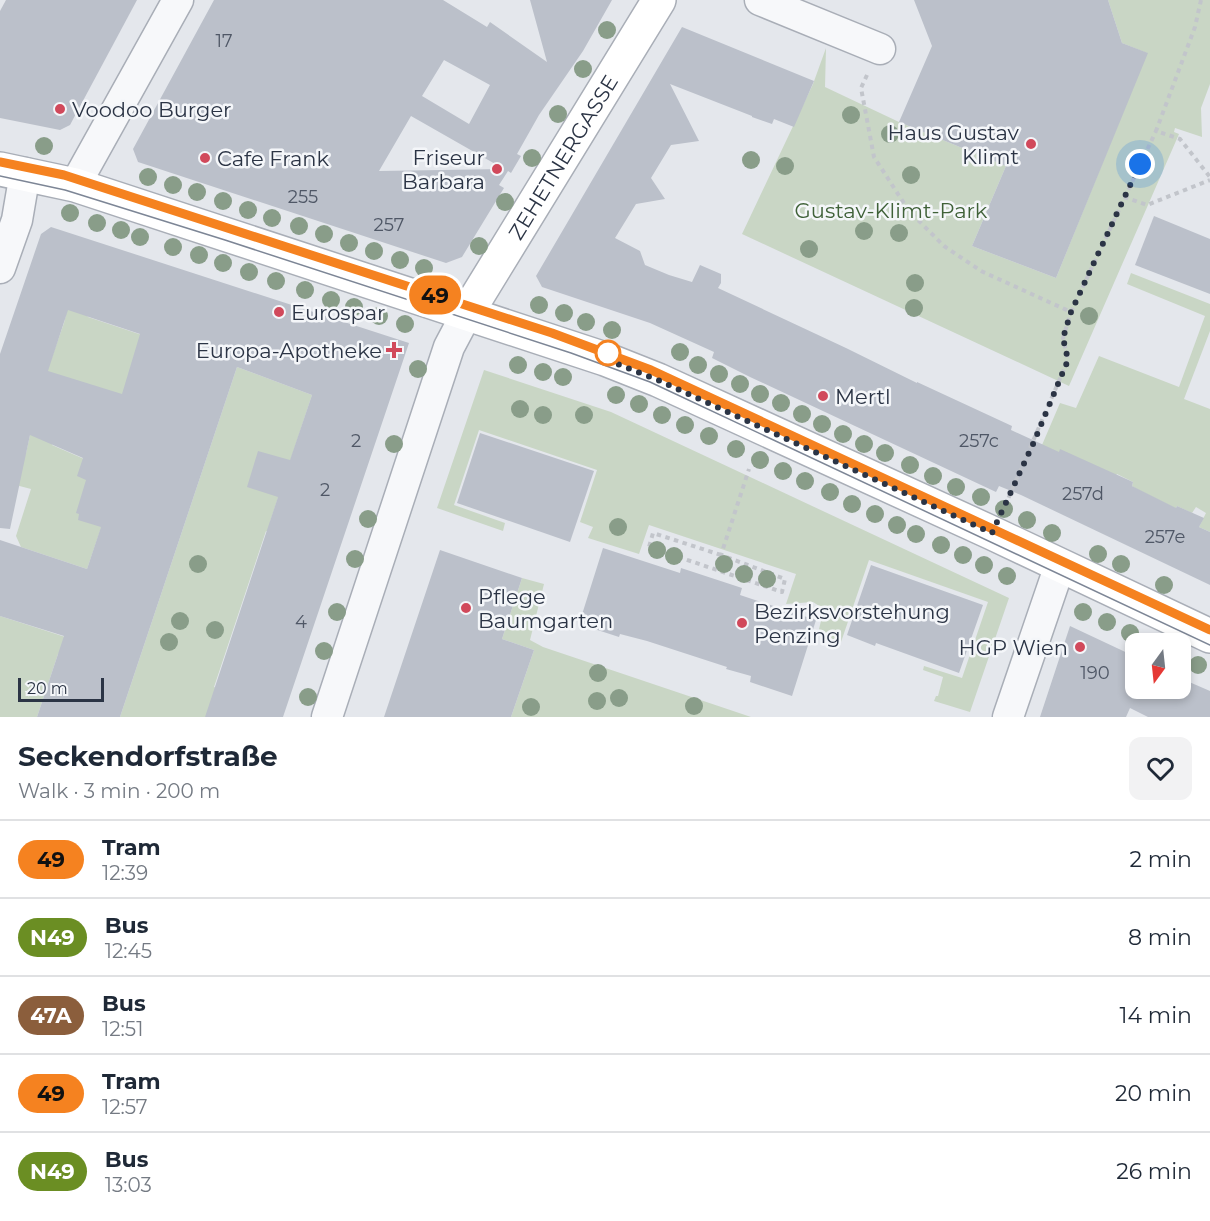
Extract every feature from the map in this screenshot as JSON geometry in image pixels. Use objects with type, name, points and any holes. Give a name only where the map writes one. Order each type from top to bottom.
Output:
[{"type":"main road","name":"ZEHETNERGASSE","points":[[467,313],[659,0]]},
{"type":"main road","points":[[13,171],[75,185],[605,359],[658,380],[1210,636]]},
{"type":"street","points":[[75,185],[178,0]]},
{"type":"street","points":[[760,0],[880,49]]},
{"type":"street","points":[[0,268],[17,220],[13,171]]},
{"type":"street","points":[[327,717],[449,347],[467,313]]},
{"type":"street","points":[[1008,717],[1060,565]]},
{"type":"path","points":[[992,533],[1068,360],[1063,338],[1071,312],[1156,131],[1195,27],[1201,0]]},
{"type":"path","points":[[880,49],[861,88],[865,111],[874,158],[909,211],[944,246],[981,270],[1071,312]]},
{"type":"path","points":[[1124,197],[1147,205],[1210,179],[1179,139],[1156,131]]},
{"type":"path","points":[[721,555],[749,469]]},
{"type":"path","points":[[653,533],[721,555],[785,579],[782,592],[649,547],[653,533]]},
{"type":"green space","name":"Gustav-Klimt-Park","points":[[1108,0],[1210,0],[1210,84],[1201,108],[1202,137],[1175,128],[1174,132],[1179,134],[1069,386],[742,234],[813,84],[826,48],[825,87],[899,122],[1006,166],[972,246],[1056,278],[1147,53],[1122,43]]},
{"type":"green space","points":[[1131,273],[1210,304],[1210,331],[1184,399],[1210,409],[1210,532],[1199,527],[1206,513],[1196,507],[1192,513],[1177,506],[1173,515],[1132,486],[1133,482],[1117,474],[1114,478],[1042,445],[1060,403],[1076,408],[1099,356],[1179,387],[1205,316],[1127,284]]},
{"type":"green space","points":[[72,289],[88,317],[154,339],[143,405],[46,374],[64,323]]},
{"type":"green space","points":[[237,367],[312,395],[270,522],[288,537],[266,531],[214,687],[235,694],[205,717],[120,717]]},
{"type":"green space","points":[[484,370],[611,412],[1009,598],[970,712],[934,701],[938,696],[943,677],[923,670],[924,666],[962,678],[988,602],[869,560],[841,642],[818,633],[824,609],[813,602],[786,604],[796,574],[649,525],[639,554],[588,538],[593,527],[580,522],[597,470],[479,430],[454,505],[505,523],[503,531],[437,508]]},
{"type":"green space","points":[[56,427],[52,445],[91,462],[115,487],[87,569],[21,547],[16,536],[31,489],[8,483],[26,453],[30,435],[24,433]]},
{"type":"green space","points":[[522,578],[544,584],[530,640],[543,647],[751,717],[511,717],[534,650],[502,639]]},
{"type":"green space","points":[[0,616],[84,643],[65,647],[58,654],[37,717],[0,717]]},
{"type":"building","points":[[6,0],[137,0],[70,125],[60,130],[0,118],[0,11]]},
{"type":"building","points":[[214,0],[443,0],[487,27],[490,22],[547,62],[530,0],[612,0],[583,51],[539,115],[517,154],[521,156],[511,173],[508,171],[499,185],[504,188],[462,257],[446,263],[138,162],[133,149]],"holes":[[[444,60],[490,85],[469,124],[422,96]],[[411,116],[504,169],[379,171]]]},
{"type":"building","name":"Haus Gustav Klimt","points":[[914,0],[1108,0],[1122,43],[1148,53],[1056,278],[972,246],[1006,166],[899,122],[932,46]]},
{"type":"building","points":[[682,27],[814,81],[794,127],[774,119],[772,124],[670,84],[699,141],[671,145],[651,178],[665,199],[636,204],[615,238],[640,251],[645,265],[669,275],[692,282],[700,265],[721,274],[721,283],[718,288],[1012,426],[1011,430],[1133,482],[1132,486],[1176,508],[1177,506],[1204,518],[1199,527],[1210,532],[1210,585],[1021,495],[999,486],[996,492],[750,377],[712,358],[714,352],[650,323],[542,287],[536,276]]},
{"type":"building","points":[[1154,216],[1210,239],[1210,294],[1135,265]]},
{"type":"building","points":[[51,227],[409,343],[283,717],[205,717],[278,497],[247,487],[258,451],[290,460],[312,395],[237,367],[120,717],[37,717],[64,636],[0,616],[0,540],[87,569],[101,527],[78,520],[79,514],[76,513],[86,480],[77,476],[83,458],[30,435],[10,529],[0,528],[0,354],[41,234]],"holes":[[[68,310],[140,334],[122,394],[48,371]]]},
{"type":"building","points":[[480,433],[594,471],[570,542],[457,503]]},
{"type":"building","name":"Bezirksvorstehung Penzing","points":[[603,548],[680,573],[681,568],[742,588],[740,595],[816,620],[792,696],[750,682],[751,676],[726,669],[727,667],[647,641],[620,634],[619,637],[579,624]]},
{"type":"building","name":"Pflege Baumgarten","points":[[440,550],[522,578],[502,639],[534,650],[511,717],[384,717]]},
{"type":"building","points":[[871,565],[983,605],[959,673],[847,635]]},
{"type":"building","points":[[1070,626],[1125,652],[1125,699],[1191,699],[1191,683],[1210,691],[1210,717],[1148,717],[1130,708],[1126,717],[1040,717]]},
{"type":"tram line","points":[[0,162],[64,175],[552,333],[651,370],[1210,630]]},
{"type":"tram line","name":"49","points":[[0,162],[64,175],[606,352],[699,390],[1210,630]]},
{"type":"tram line","points":[[0,176],[65,190],[225,240],[571,353],[650,382],[1210,645]]},
{"type":"place","name":"Voodoo Burger","points":[[60,109]]},
{"type":"place","name":"Haus Gustav Klimt","points":[[1031,144]]},
{"type":"place","name":"Cafe Frank","points":[[205,158]]},
{"type":"place","name":"Friseur Barbara","points":[[497,169]]},
{"type":"place","name":"Eurospar","points":[[279,312]]},
{"type":"place","name":"Europa-Apotheke","points":[[394,350]]},
{"type":"place","name":"Mertl","points":[[823,396]]},
{"type":"place","name":"Pflege Baumgarten","points":[[466,608]]},
{"type":"place","name":"Bezirksvorstehung Penzing","points":[[742,623]]},
{"type":"place","name":"HGP Wien","points":[[1080,647]]},
{"type":"route","points":[[608,353],[605,359],[658,380],[992,533],[1062,377],[1068,360],[1063,338],[1071,312],[1140,164]]}]
